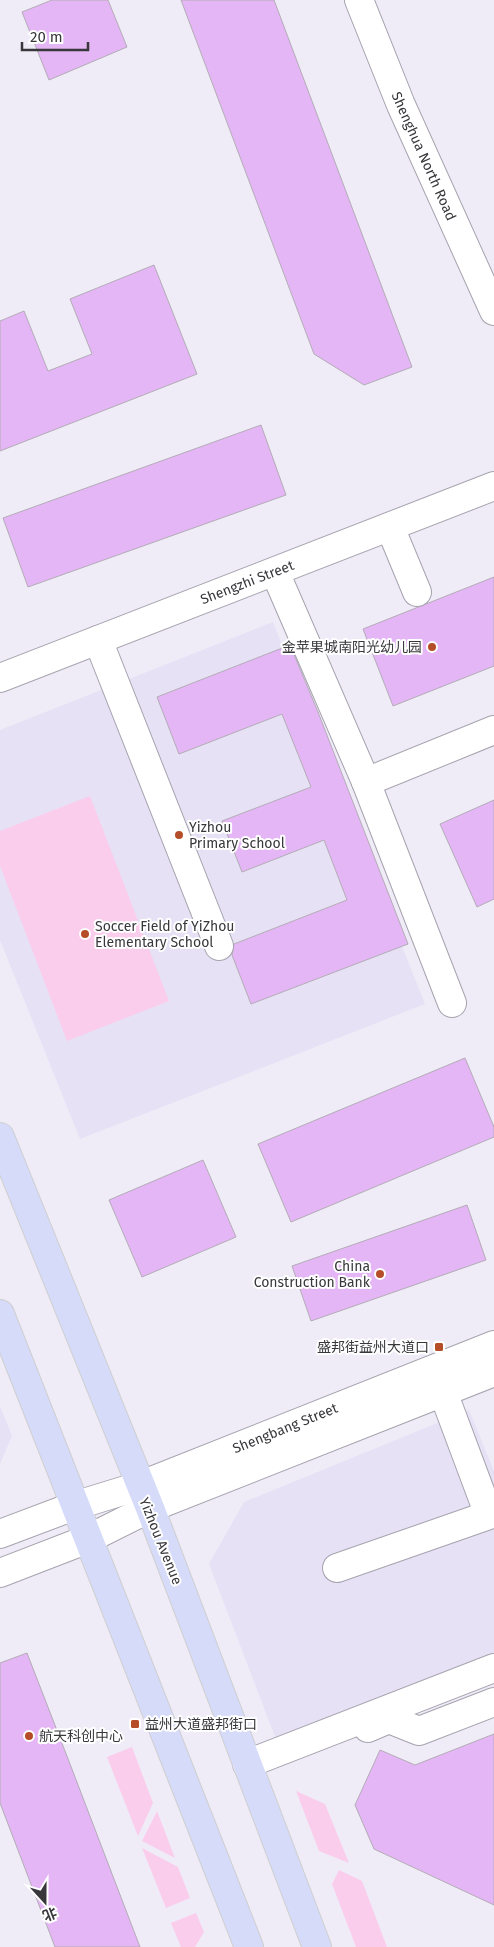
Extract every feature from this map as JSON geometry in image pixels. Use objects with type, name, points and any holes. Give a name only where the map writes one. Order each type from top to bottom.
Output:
[{"type":"main road","name":"Yizhou Avenue","points":[[0,1136],[145,1497],[316,1947]]},
{"type":"main road","points":[[0,1314],[249,1947]]},
{"type":"street","name":"Shenghua North Road","points":[[359,0],[401,106],[494,311]]},
{"type":"street","name":"Shengzhi Street","points":[[0,678],[494,486]]},
{"type":"street","points":[[390,527],[417,592]]},
{"type":"street","points":[[275,572],[366,782],[452,1003]]},
{"type":"street","points":[[98,640],[219,946]]},
{"type":"street","points":[[366,782],[494,730]]},
{"type":"street","name":"Shengbang Street","points":[[0,1573],[88,1539],[145,1497],[494,1345]]},
{"type":"street","name":"Shengbang Street","points":[[0,1534],[74,1506],[145,1497],[443,1392],[494,1372]]},
{"type":"street","points":[[337,1568],[489,1515],[443,1392]]},
{"type":"street","points":[[249,1769],[494,1668]]},
{"type":"street","points":[[249,1769],[389,1719],[419,1731],[494,1702]]},
{"type":"shaded area","name":"Yizhou Primary School","points":[[273,622],[425,1004],[80,1139],[0,940],[0,730]]},
{"type":"shaded area","name":"Soccer Field of YiZhou Elementary School","points":[[90,796],[169,1001],[67,1041],[0,866],[0,831]]},
{"type":"shaded area","points":[[0,1406],[12,1436],[0,1464]]},
{"type":"shaded area","points":[[469,1410],[494,1471],[494,1654],[277,1742],[209,1564],[244,1502]]},
{"type":"shaded area","points":[[132,1747],[153,1803],[138,1836],[107,1757]]},
{"type":"shaded area","points":[[296,1791],[325,1804],[349,1863],[319,1851]]},
{"type":"shaded area","points":[[157,1811],[175,1858],[142,1841]]},
{"type":"shaded area","points":[[142,1848],[178,1867],[190,1898],[166,1908]]},
{"type":"shaded area","points":[[339,1870],[362,1881],[387,1947],[356,1947],[332,1884]]},
{"type":"shaded area","points":[[196,1913],[204,1932],[195,1947],[181,1947],[171,1923]]},
{"type":"building","points":[[52,0],[108,0],[127,47],[49,80],[22,12]]},
{"type":"building","points":[[181,0],[274,0],[412,367],[364,385],[314,354]]},
{"type":"building","points":[[154,265],[197,374],[0,451],[0,321],[24,311],[48,371],[92,354],[70,299]]},
{"type":"building","points":[[261,425],[286,495],[28,587],[3,518]]},
{"type":"building","name":"金苹果城南阳光幼儿园","points":[[494,577],[494,666],[393,706],[363,629]]},
{"type":"building","points":[[290,645],[408,944],[251,1004],[232,955],[234,944],[347,900],[324,840],[242,872],[222,821],[311,787],[282,714],[179,754],[157,697]]},
{"type":"building","points":[[494,800],[494,899],[477,907],[440,824]]},
{"type":"building","points":[[465,1058],[494,1127],[494,1137],[291,1222],[258,1144]]},
{"type":"building","points":[[203,1160],[236,1237],[142,1277],[109,1200]]},
{"type":"building","points":[[467,1205],[486,1260],[311,1321],[292,1266]]},
{"type":"building","points":[[27,1653],[140,1947],[55,1947],[0,1803],[0,1663]]},
{"type":"building","points":[[494,1734],[494,1905],[374,1849],[355,1805],[380,1750],[415,1765]]},
{"type":"place","name":"金苹果城南阳光幼儿园","points":[[432,647]]},
{"type":"place","name":"Yizhou Primary School","points":[[179,835]]},
{"type":"place","name":"Soccer Field of YiZhou Elementary School","points":[[85,934]]},
{"type":"place","name":"China Construction Bank","points":[[380,1274]]},
{"type":"place","name":"盛邦街益州大道口","points":[[439,1347]]},
{"type":"place","name":"益州大道盛邦街口","points":[[135,1724]]},
{"type":"place","name":"航天科创中心","points":[[29,1736]]}]
